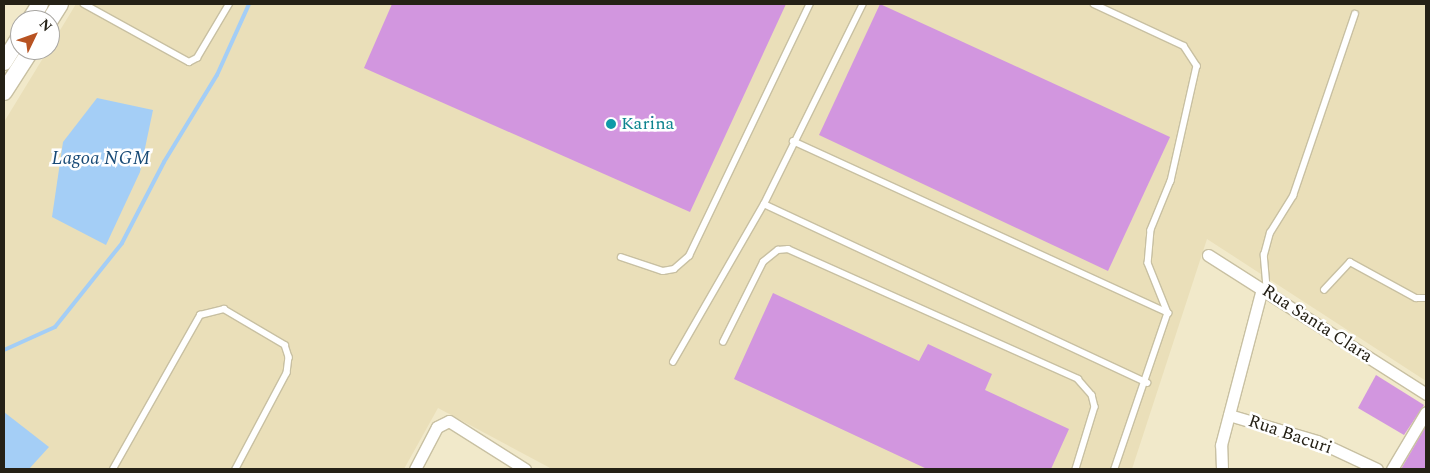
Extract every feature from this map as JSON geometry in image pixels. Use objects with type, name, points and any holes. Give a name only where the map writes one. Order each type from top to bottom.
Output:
[{"type":"street","points":[[4,92],[24,60]]},
{"type":"street","name":"Rua Santa Clara","points":[[1208,255],[1426,394]]},
{"type":"street","points":[[1222,469],[1221,445],[1265,291]]},
{"type":"street","points":[[1392,469],[1426,412]]},
{"type":"street","name":"Rua Bacuri","points":[[1229,415],[1318,441],[1377,469]]},
{"type":"street","points":[[415,469],[437,427],[449,421],[525,469]]},
{"type":"lane","points":[[84,4],[189,62],[197,58],[229,4]]},
{"type":"lane","points":[[621,257],[663,271],[674,269],[690,256],[810,4]]},
{"type":"lane","points":[[673,362],[764,204],[793,141],[863,4]]},
{"type":"lane","points":[[1094,4],[1184,46],[1197,66],[1171,181],[1151,230],[1148,263],[1168,313],[1147,383],[1116,469]]},
{"type":"lane","points":[[1265,291],[1264,255],[1270,233],[1293,196],[1355,14]]},
{"type":"lane","points":[[793,141],[1168,313]]},
{"type":"lane","points":[[764,204],[1147,383]]},
{"type":"lane","points":[[723,342],[763,262],[778,250],[788,249],[1078,379],[1092,395],[1095,407],[1076,469]]},
{"type":"lane","points":[[1324,290],[1350,262],[1416,298],[1426,298]]},
{"type":"lane","points":[[113,469],[200,315],[224,309],[285,345],[289,357],[287,373],[236,469]]},
{"type":"shaded area","points":[[76,4],[1426,4],[1426,381],[1207,239],[1132,469],[552,469],[438,408],[404,469],[4,469],[4,122],[42,60],[60,60],[60,30]]},
{"type":"water","name":"Lagoa NGM","points":[[97,98],[153,110],[140,172],[106,245],[52,217],[63,142]]},
{"type":"water","points":[[4,412],[49,447],[29,469],[4,469]]},
{"type":"building","name":"Karina","points":[[392,4],[786,4],[690,212],[364,68]]},
{"type":"building","points":[[880,4],[1170,137],[1108,271],[819,135]]},
{"type":"building","points":[[773,293],[919,361],[928,344],[992,374],[985,390],[1069,429],[1051,469],[927,469],[734,379]]},
{"type":"building","points":[[1376,375],[1424,405],[1404,435],[1358,408]]},
{"type":"building","points":[[1426,426],[1426,469],[1401,469]]},
{"type":"waterway","points":[[4,350],[55,327],[122,243],[164,162],[217,75],[249,4]]},
{"type":"place","name":"Karina","points":[[611,124]]}]
